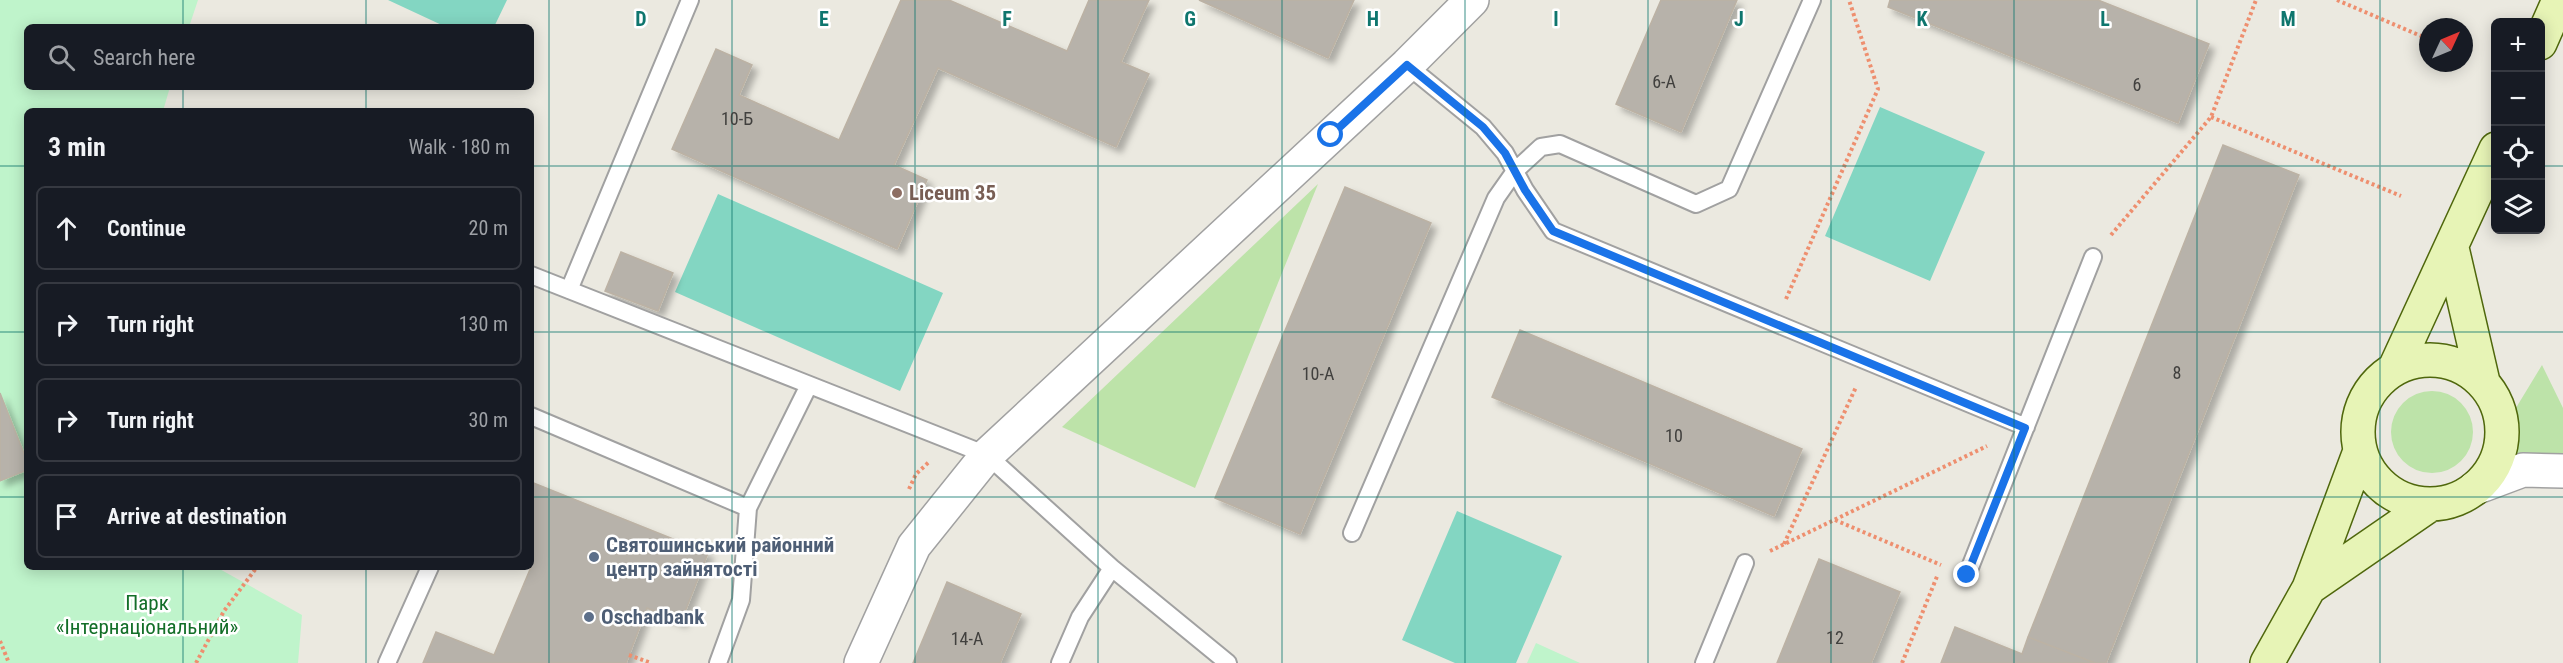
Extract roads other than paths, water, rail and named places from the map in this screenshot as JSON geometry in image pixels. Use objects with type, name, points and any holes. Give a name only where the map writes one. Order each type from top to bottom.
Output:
[{"type":"street","points":[[861,663],[914,546],[987,455],[1407,65],[1472,0]]},
{"type":"street","points":[[2545,33],[2559,0]]},
{"type":"street","points":[[2394,368],[2452,248],[2491,159]]},
{"type":"street","points":[[2452,248],[2483,382],[2496,402],[2502,425],[2500,448],[2491,470],[2475,488]]},
{"type":"street","points":[[2483,382],[2463,368],[2441,360],[2417,360],[2394,368],[2376,384],[2363,404],[2358,427],[2360,451],[2370,472],[2387,489],[2408,500],[2431,504],[2455,499],[2475,488],[2523,470],[2563,471]]},
{"type":"street","points":[[2267,663],[2309,588],[2360,451]]},
{"type":"street","points":[[2309,588],[2431,504]]},
{"type":"lane","points":[[569,290],[690,0]]},
{"type":"lane","points":[[1352,533],[1496,198],[1515,171],[1541,147],[1560,144],[1696,204],[1729,189],[1812,0]]},
{"type":"lane","points":[[1407,65],[1483,127],[1505,153],[1553,231],[2025,428]]},
{"type":"lane","points":[[1967,575],[2093,257]]},
{"type":"lane","points":[[534,276],[987,455],[1112,568],[1228,663]]},
{"type":"lane","points":[[718,663],[741,600],[748,508],[809,385]]},
{"type":"lane","points":[[534,417],[748,508]]},
{"type":"lane","points":[[1704,663],[1745,563]]},
{"type":"lane","points":[[1060,663],[1080,616],[1112,568]]},
{"type":"lane","points":[[387,663],[429,570]]},
{"type":"place","name":"Liceum 35","points":[[897,193]]},
{"type":"place","name":"Святошинський районний центр зайнятості","points":[[594,557]]},
{"type":"place","name":"Oschadbank","points":[[589,617]]},
{"type":"park label","name":"Парк «Інтернаціональний»","points":[[147,615]]}]
